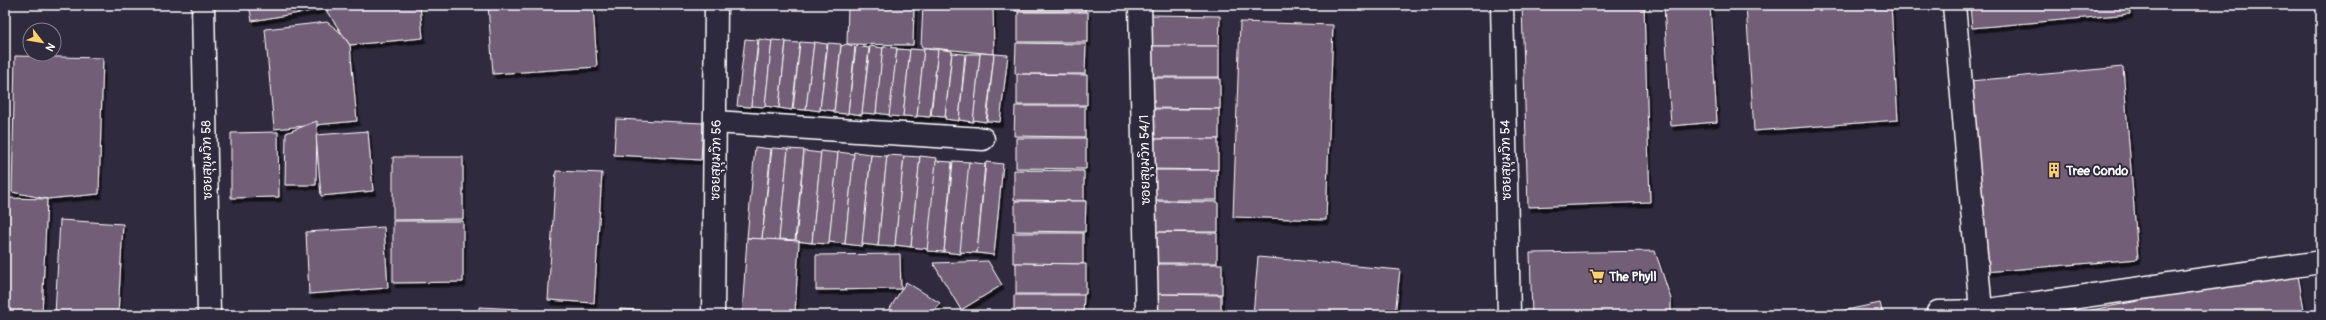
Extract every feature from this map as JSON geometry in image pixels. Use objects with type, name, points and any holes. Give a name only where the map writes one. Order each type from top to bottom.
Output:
[{"type":"street","name":"ซอยสุขุมวิท 58","points":[[203,5],[209,315]]},
{"type":"street","name":"ซอยสุขุมวิท 56","points":[[713,315],[716,5]]},
{"type":"street","name":"ซอยสุขุมวิท 54/1","points":[[1140,5],[1147,315]]},
{"type":"street","name":"ซอยสุขุมวิท 54","points":[[1502,5],[1509,315]]},
{"type":"street","points":[[1954,5],[1981,311]]},
{"type":"street","points":[[715,122],[983,139]]},
{"type":"street","points":[[1938,312],[1981,311],[2321,262]]},
{"type":"building","points":[[249,5],[323,5],[323,9],[252,21]]},
{"type":"building","points":[[327,5],[420,5],[423,38],[350,45],[327,12]]},
{"type":"building","points":[[488,5],[593,5],[597,67],[493,74]]},
{"type":"building","points":[[848,5],[914,5],[913,45],[847,44]]},
{"type":"building","points":[[923,5],[993,5],[994,54],[921,47]]},
{"type":"building","points":[[1015,5],[1085,5],[1085,12],[1015,11]]},
{"type":"building","points":[[1522,5],[1644,5],[1650,202],[1528,207]]},
{"type":"building","points":[[1664,5],[1710,5],[1717,122],[1671,126]]},
{"type":"building","points":[[1746,5],[1891,5],[1898,120],[1754,131]]},
{"type":"building","points":[[1970,5],[2129,5],[2130,14],[1972,28]]},
{"type":"building","points":[[1018,12],[1088,12],[1088,42],[1018,42]]},
{"type":"building","points":[[1150,15],[1220,16],[1219,46],[1150,46]]},
{"type":"building","points":[[327,22],[340,32],[350,45],[357,121],[274,129],[265,29]]},
{"type":"building","points":[[1240,22],[1333,25],[1326,220],[1233,217]]},
{"type":"building","points":[[745,39],[758,40],[751,107],[737,106]]},
{"type":"building","points":[[759,39],[772,41],[765,107],[751,106]]},
{"type":"building","points":[[772,40],[786,41],[779,108],[765,106]]},
{"type":"building","points":[[786,42],[800,43],[792,110],[779,108]]},
{"type":"building","points":[[800,42],[814,43],[806,110],[793,109]]},
{"type":"building","points":[[814,42],[827,44],[820,111],[806,109]]},
{"type":"building","points":[[828,43],[841,44],[834,111],[820,109]]},
{"type":"building","points":[[1016,43],[1086,44],[1085,74],[1015,74]]},
{"type":"building","points":[[847,44],[855,47],[848,114],[834,113],[841,46]]},
{"type":"building","points":[[856,46],[869,48],[862,115],[848,113]]},
{"type":"building","points":[[870,46],[883,48],[876,114],[862,113]]},
{"type":"building","points":[[1149,46],[1219,46],[1219,77],[1149,77]]},
{"type":"building","points":[[883,47],[897,48],[890,115],[876,113]]},
{"type":"building","points":[[897,49],[910,50],[903,117],[889,116]]},
{"type":"building","points":[[910,49],[924,50],[917,117],[903,116]]},
{"type":"building","points":[[924,49],[938,50],[930,117],[917,116]]},
{"type":"building","points":[[938,49],[952,51],[945,117],[931,116]]},
{"type":"building","points":[[952,53],[965,54],[959,121],[945,119]]},
{"type":"building","points":[[980,53],[994,54],[986,122],[973,120]]},
{"type":"building","points":[[966,54],[980,54],[973,122],[959,120]]},
{"type":"building","points":[[994,54],[1008,55],[1000,122],[987,121]]},
{"type":"building","points":[[15,56],[22,56],[22,62],[62,62],[62,57],[103,58],[99,194],[47,199],[12,192]]},
{"type":"building","name":"Tree Condo","points":[[2123,67],[2138,259],[1985,272],[1970,81]]},
{"type":"building","points":[[1017,74],[1087,75],[1087,105],[1017,105]]},
{"type":"building","points":[[1150,78],[1220,78],[1220,109],[1150,108]]},
{"type":"building","points":[[1015,106],[1085,106],[1085,137],[1014,136]]},
{"type":"building","points":[[1149,109],[1219,109],[1219,139],[1149,139]]},
{"type":"building","points":[[616,119],[703,123],[701,160],[614,155]]},
{"type":"building","points":[[317,121],[316,185],[285,185],[286,133]]},
{"type":"building","points":[[368,131],[373,191],[321,196],[316,135]]},
{"type":"building","points":[[278,132],[279,197],[231,198],[231,133]]},
{"type":"building","points":[[1016,138],[1086,138],[1086,169],[1016,168]]},
{"type":"building","points":[[1148,139],[1218,139],[1218,170],[1147,169]]},
{"type":"building","points":[[755,147],[771,149],[762,239],[747,238]]},
{"type":"building","points":[[772,148],[788,149],[779,241],[762,239]]},
{"type":"building","points":[[788,149],[804,150],[795,240],[779,239]]},
{"type":"building","points":[[804,151],[821,153],[812,243],[796,241]]},
{"type":"building","points":[[821,151],[838,153],[829,244],[812,243]]},
{"type":"building","points":[[838,152],[854,154],[845,244],[829,242]]},
{"type":"building","points":[[854,152],[871,154],[862,246],[845,244]]},
{"type":"building","points":[[871,155],[887,156],[878,246],[862,244]]},
{"type":"building","points":[[887,155],[904,156],[895,247],[878,246]]},
{"type":"building","points":[[904,156],[920,157],[911,247],[895,245]]},
{"type":"building","points":[[920,156],[937,158],[928,249],[911,247]]},
{"type":"building","points":[[393,157],[463,157],[463,219],[393,220]]},
{"type":"building","points":[[936,161],[952,162],[944,252],[927,251]]},
{"type":"building","points":[[953,161],[970,162],[961,254],[944,252]]},
{"type":"building","points":[[969,162],[985,164],[977,253],[960,252]]},
{"type":"building","points":[[986,162],[1003,164],[994,255],[977,253]]},
{"type":"building","points":[[1014,170],[1084,171],[1084,201],[1014,200]]},
{"type":"building","points":[[1147,170],[1217,170],[1217,200],[1147,200]]},
{"type":"building","points":[[556,171],[602,173],[594,303],[548,300]]},
{"type":"building","points":[[5,198],[47,199],[42,315],[5,315]]},
{"type":"building","points":[[1015,201],[1086,201],[1085,232],[1015,231]]},
{"type":"building","points":[[1148,201],[1218,202],[1218,232],[1148,232]]},
{"type":"building","points":[[60,220],[123,224],[118,315],[55,315]]},
{"type":"building","points":[[393,221],[463,221],[463,282],[393,283]]},
{"type":"building","points":[[384,227],[388,288],[309,294],[306,232]]},
{"type":"building","points":[[1148,232],[1217,233],[1217,263],[1147,263]]},
{"type":"building","points":[[1013,233],[1083,233],[1083,264],[1013,263]]},
{"type":"building","points":[[747,238],[799,241],[795,315],[742,315]]},
{"type":"building","name":"The Phyll","points":[[1655,251],[1671,299],[1671,315],[1532,315],[1530,253]]},
{"type":"building","points":[[900,254],[901,289],[816,290],[816,255]]},
{"type":"building","points":[[1258,257],[1400,270],[1395,315],[1253,315]]},
{"type":"building","points":[[988,261],[1002,285],[961,310],[933,263]]},
{"type":"building","points":[[1016,263],[1086,264],[1086,294],[1016,294]]},
{"type":"building","points":[[1152,264],[1222,264],[1222,294],[1152,294]]},
{"type":"building","points":[[2297,270],[2305,315],[2066,315]]},
{"type":"building","points":[[906,282],[940,303],[932,315],[886,315]]},
{"type":"building","points":[[1151,294],[1221,295],[1221,315],[1151,315]]},
{"type":"building","points":[[1014,295],[1084,295],[1083,315],[1014,315]]},
{"type":"building","points":[[1880,303],[1883,315],[1822,315]]},
{"type":"building","points":[[479,307],[519,309],[519,315],[479,315]]},
{"type":"building","points":[[620,309],[691,313],[691,315],[620,315]]},
{"type":"building","points":[[465,311],[465,315],[434,315]]},
{"type":"place","name":"Tree Condo","points":[[2054,170]]},
{"type":"place","name":"The Phyll","points":[[1597,276]]}]
